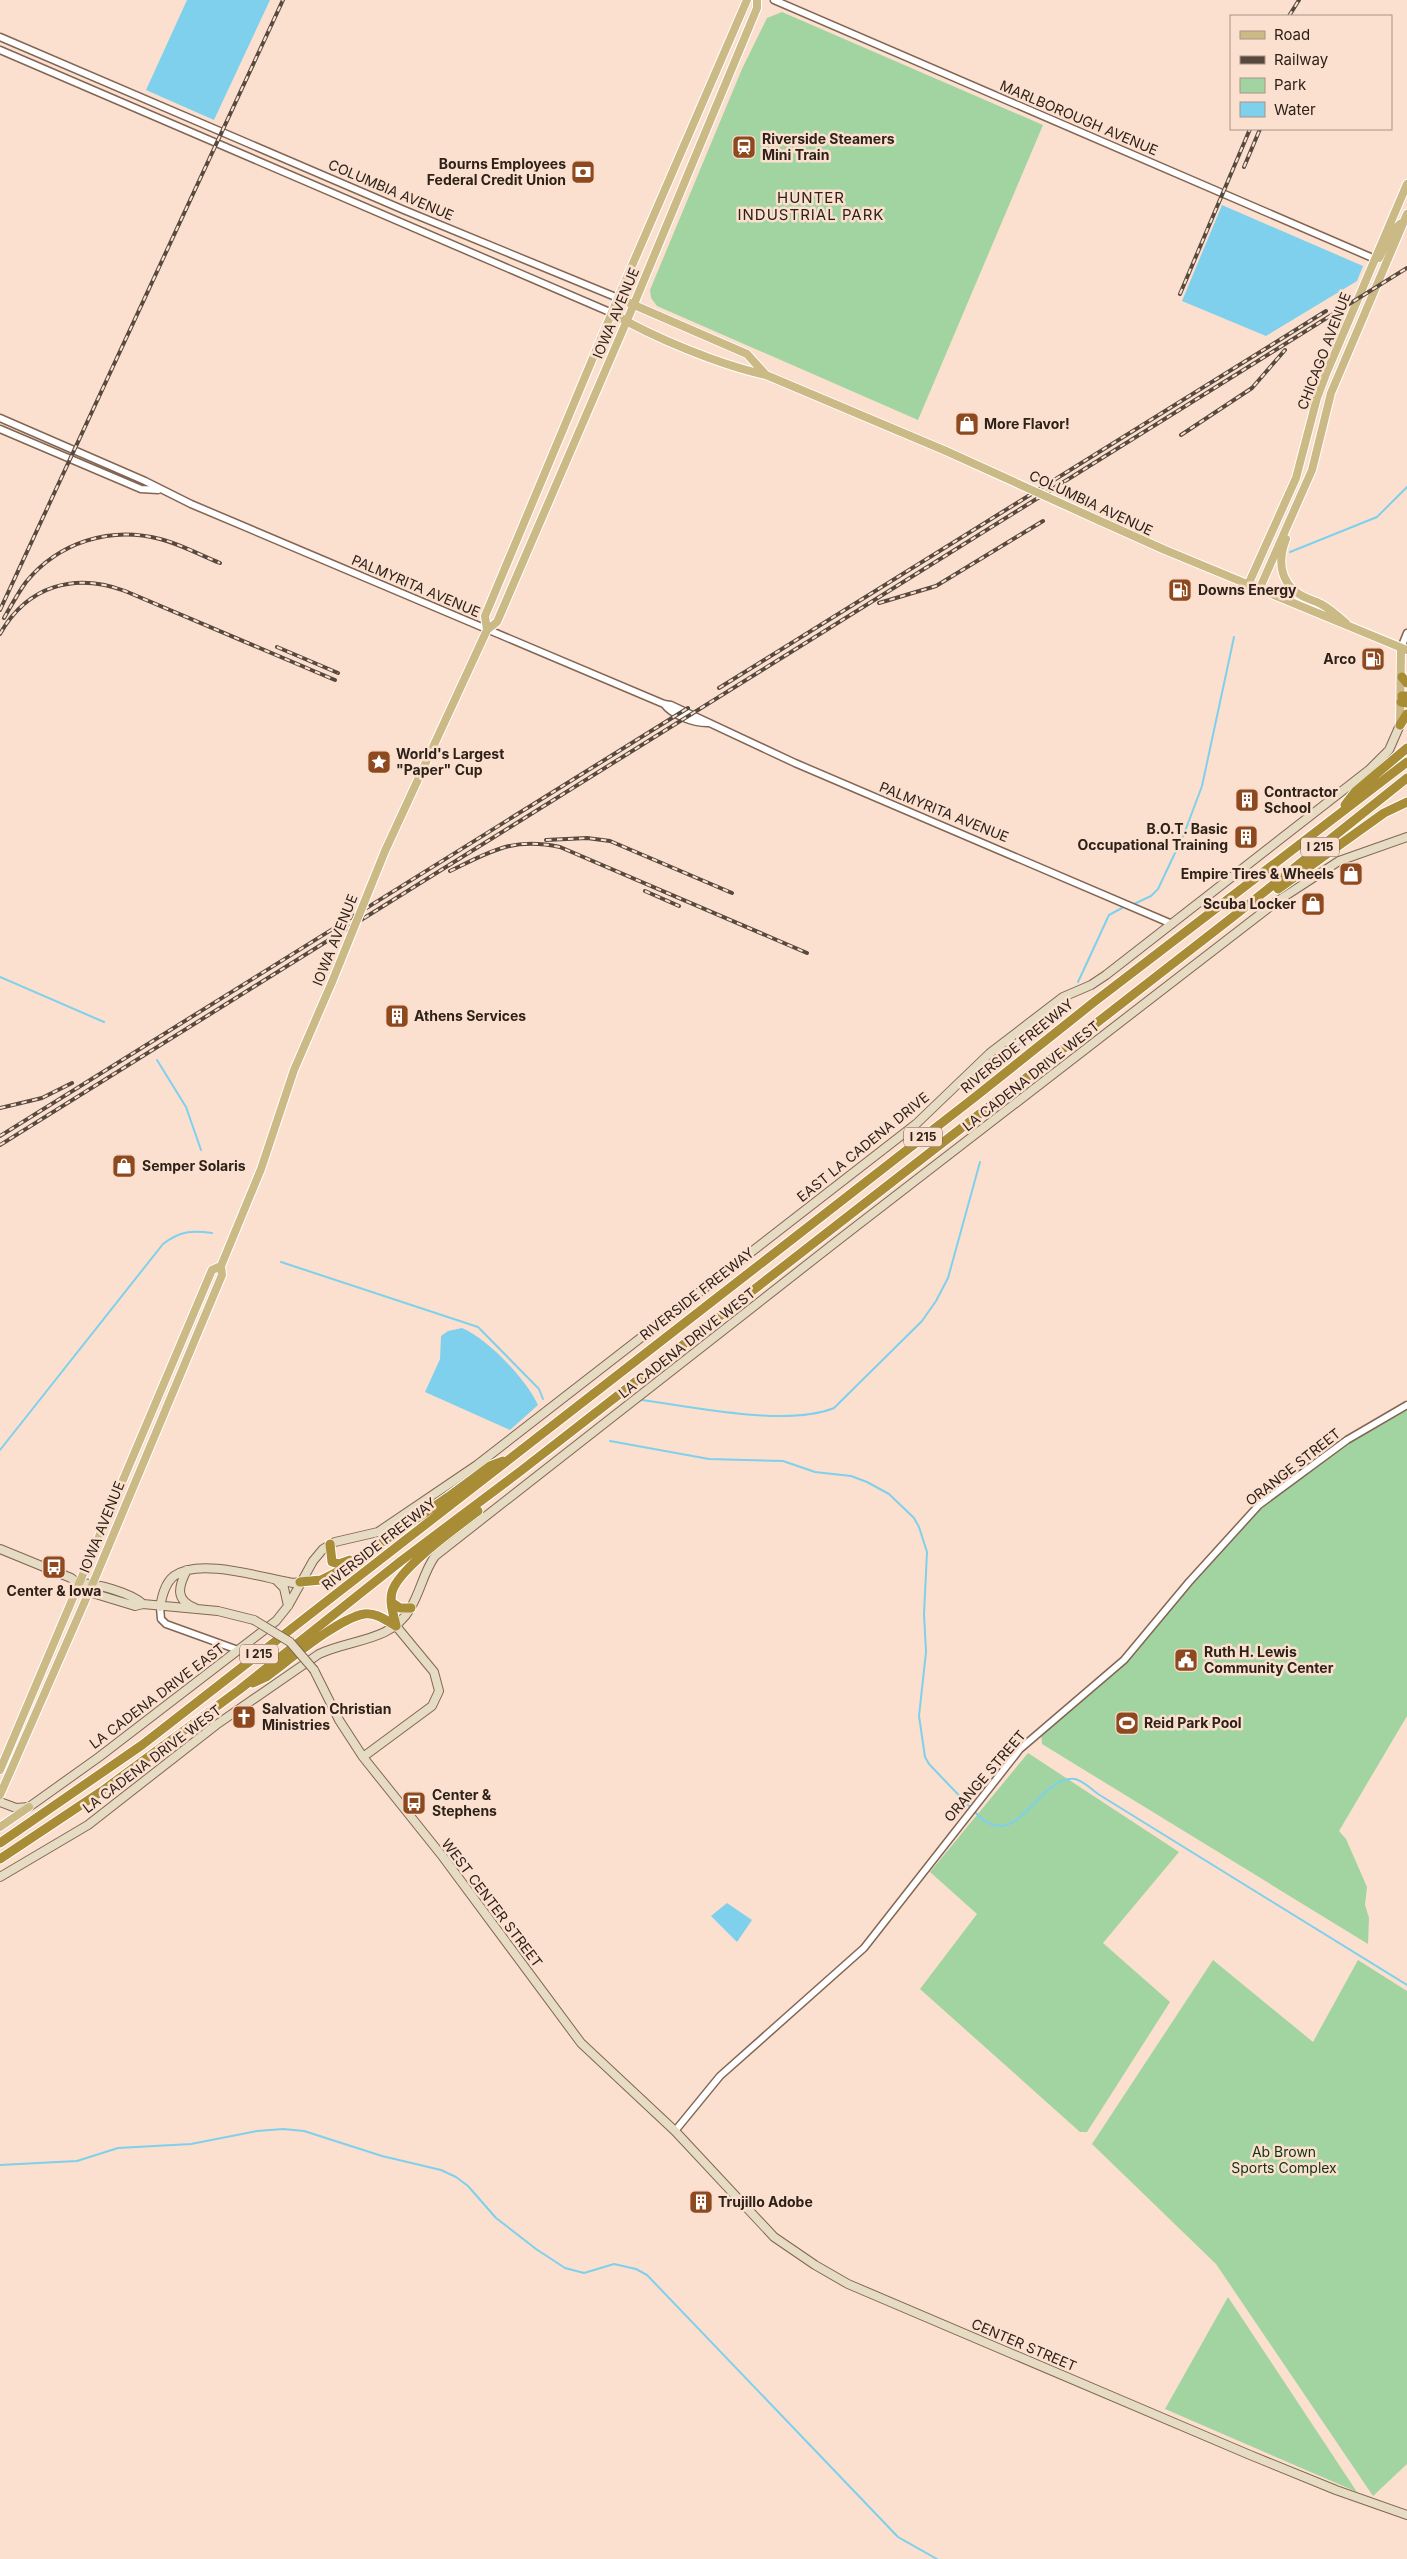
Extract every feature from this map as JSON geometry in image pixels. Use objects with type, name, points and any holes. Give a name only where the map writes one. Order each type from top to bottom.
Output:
[{"type":"highway","points":[[1400,725],[1407,714]]},
{"type":"highway","points":[[1335,817],[1355,792],[1407,748]]},
{"type":"highway","name":"RIVERSIDE FREEWAY","points":[[0,1843],[142,1745],[667,1334],[975,1097],[1094,1002],[1407,762]]},
{"type":"highway","name":"RIVERSIDE FREEWAY","points":[[0,1859],[102,1791],[239,1690],[402,1560],[522,1470],[1234,916],[1407,778]]},
{"type":"highway","points":[[1234,916],[1246,913],[1384,813],[1407,802]]},
{"type":"highway","points":[[300,1582],[321,1580],[343,1569],[490,1466],[512,1457]]},
{"type":"highway","points":[[396,1626],[391,1602],[393,1589],[404,1574],[436,1544],[501,1492],[522,1470]]},
{"type":"highway","points":[[330,1544],[330,1559],[335,1564],[362,1555]]},
{"type":"highway","points":[[391,1602],[400,1608],[411,1608]]},
{"type":"highway","points":[[239,1690],[266,1677],[347,1620],[364,1614],[373,1614],[396,1626]]},
{"type":"main road","name":"IOWA AVENUE","points":[[487,630],[485,616],[618,298],[746,0]]},
{"type":"main road","name":"IOWA AVENUE","points":[[0,1795],[93,1583],[222,1275],[221,1266],[261,1169],[294,1070],[385,851],[487,630],[497,622],[634,304],[757,8],[757,0]]},
{"type":"main road","name":"CHICAGO AVENUE","points":[[1248,585],[1296,478],[1317,398],[1407,184]]},
{"type":"main road","name":"CHICAGO AVENUE","points":[[1260,590],[1312,470],[1331,393],[1406,216]]},
{"type":"main road","points":[[1375,259],[1381,258],[1392,232],[1406,216]]},
{"type":"main road","name":"COLUMBIA AVENUE","points":[[618,298],[747,354],[766,375]]},
{"type":"main road","name":"COLUMBIA AVENUE","points":[[612,313],[626,321],[740,369],[766,375],[946,451],[1248,585],[1404,649]]},
{"type":"main road","points":[[1345,328],[1356,332]]},
{"type":"main road","points":[[1294,513],[1281,559],[1285,579],[1300,595],[1321,604],[1349,627]]},
{"type":"main road","name":"EAST LA CADENA DRIVE","points":[[330,1544],[366,1536],[388,1527],[477,1465],[916,1124],[990,1053],[1056,1002],[1106,975],[1380,760],[1394,742],[1400,725],[1404,699],[1404,649]]},
{"type":"main road","name":"LA CADENA DRIVE WEST","points":[[0,1877],[88,1825],[216,1725],[319,1654],[332,1648],[370,1638],[396,1626],[411,1608],[428,1566],[443,1549],[1250,921],[1339,861],[1407,837]]},
{"type":"main road","name":"IOWA AVENUE","points":[[0,1770],[40,1682],[79,1583],[212,1270],[221,1266]]},
{"type":"main road","name":"LA CADENA DRIVE EAST","points":[[29,1807],[276,1621],[288,1606],[312,1561],[330,1544]]},
{"type":"main road","points":[[0,1549],[79,1583],[88,1592],[135,1606],[143,1604],[200,1610]]},
{"type":"main road","points":[[160,1607],[167,1584],[174,1576],[187,1570],[208,1568],[276,1580],[300,1582]]},
{"type":"main road","points":[[187,1570],[180,1583],[179,1593],[184,1602],[200,1610]]},
{"type":"main road","points":[[276,1580],[284,1588],[288,1606]]},
{"type":"main road","points":[[79,1583],[93,1583],[137,1598],[143,1604]]},
{"type":"main road","name":"WEST CENTER STREET","points":[[200,1610],[235,1614],[254,1620],[290,1642],[314,1670],[339,1720],[363,1757],[461,1880],[581,2043],[648,2108],[675,2131]]},
{"type":"main road","points":[[363,1757],[432,1706],[439,1691],[434,1672],[396,1626]]},
{"type":"main road","points":[[0,1802],[16,1808],[29,1807]]},
{"type":"main road","points":[[0,1827],[29,1807]]},
{"type":"main road","name":"CENTER STREET","points":[[675,2131],[774,2237],[815,2265],[848,2284],[1250,2455],[1336,2490],[1407,2515]]},
{"type":"street","name":"MARLBOROUGH AVENUE","points":[[774,0],[1375,259]]},
{"type":"street","name":"COLUMBIA AVENUE","points":[[0,36],[316,172],[618,298]]},
{"type":"street","name":"COLUMBIA AVENUE","points":[[0,50],[612,313]]},
{"type":"street","points":[[71,80],[75,69]]},
{"type":"street","points":[[311,184],[316,172]]},
{"type":"street","points":[[446,242],[451,229]]},
{"type":"street","points":[[476,255],[482,242]]},
{"type":"street","name":"PALMYRITA AVENUE","points":[[0,418],[145,481],[159,490],[487,630],[692,714],[707,724],[1172,924]]},
{"type":"street","name":"PALMYRITA AVENUE","points":[[0,429],[141,489],[159,490]]},
{"type":"street","points":[[1404,649],[1407,633]]},
{"type":"street","name":"ORANGE STREET","points":[[675,2131],[720,2076],[864,1948],[1020,1749],[1124,1660],[1189,1582],[1259,1506],[1347,1440],[1407,1405]]},
{"type":"street","points":[[160,1607],[161,1619],[166,1624],[238,1650]]},
{"type":"green space","points":[[782,12],[1043,125],[918,420],[657,306],[651,298],[650,290],[742,69],[767,18]]},
{"type":"green space","points":[[1407,1408],[1407,1716],[1339,1831],[1346,1839],[1367,1887],[1365,1905],[1369,1918],[1368,1944],[1042,1744],[1041,1733],[1125,1663],[1206,1566],[1269,1501],[1356,1436]]},
{"type":"green space","points":[[1028,1753],[1179,1852],[1103,1943],[1170,2002],[1087,2132],[1080,2132],[920,1989],[977,1914],[930,1872]]},
{"type":"green space","name":"Ab Brown Sports Complex","points":[[1213,1960],[1313,2042],[1358,1960],[1407,1991],[1407,2464],[1373,2496],[1216,2264],[1092,2144]]},
{"type":"green space","points":[[1228,2297],[1357,2492],[1165,2409]]},
{"type":"water","points":[[187,0],[270,0],[214,120],[146,90]]},
{"type":"water","points":[[1222,205],[1363,266],[1357,281],[1266,336],[1182,301]]},
{"type":"water","points":[[462,1328],[483,1341],[516,1372],[538,1405],[510,1430],[425,1392],[440,1359],[441,1336],[448,1331]]},
{"type":"water","name":"Reid Park Pool","points":[[1128,1713],[1137,1720],[1125,1736],[1115,1726]]},
{"type":"water","points":[[727,1903],[752,1920],[737,1942],[711,1916]]},
{"type":"waterway","points":[[1290,552],[1377,517],[1407,487]]},
{"type":"waterway","points":[[1134,904],[1151,896],[1158,889],[1184,834],[1202,786],[1234,637]]},
{"type":"waterway","points":[[1078,982],[1109,915],[1122,908]]},
{"type":"waterway","points":[[0,977],[104,1022]]},
{"type":"waterway","points":[[985,1078],[991,1067],[1068,1006]]},
{"type":"waterway","points":[[157,1060],[186,1107],[201,1150]]},
{"type":"waterway","points":[[642,1400],[713,1411],[766,1416],[791,1416],[834,1408],[922,1321],[936,1301],[948,1278],[980,1162]]},
{"type":"waterway","points":[[0,1450],[163,1244],[175,1236],[186,1232],[212,1233]]},
{"type":"waterway","points":[[281,1262],[478,1327],[539,1389],[543,1399]]},
{"type":"waterway","points":[[610,1441],[709,1459],[783,1461],[815,1472],[851,1476],[889,1494],[914,1518],[927,1552],[924,1614],[926,1652],[919,1716],[925,1757],[929,1764],[971,1808]]},
{"type":"waterway","points":[[974,1811],[989,1823],[1002,1826],[1015,1821],[1050,1789],[1062,1781],[1078,1780],[1407,1985]]},
{"type":"waterway","points":[[0,2165],[77,2161],[118,2148],[191,2144],[257,2131],[283,2129],[304,2131],[382,2156],[441,2170],[456,2177],[468,2186],[496,2218],[536,2249],[565,2268],[584,2273],[614,2264],[636,2269],[647,2275],[898,2537],[937,2559]]},
{"type":"railway","points":[[0,610],[283,0]]},
{"type":"railway","points":[[1290,15],[1299,0]]},
{"type":"railway","points":[[1180,294],[1250,130]]},
{"type":"railway","points":[[1244,167],[1260,130]]},
{"type":"railway","points":[[0,1145],[1407,268]]},
{"type":"railway","points":[[719,688],[1326,311]]},
{"type":"railway","points":[[1181,435],[1252,388],[1285,350]]},
{"type":"railway","points":[[879,603],[936,586],[1043,521]]},
{"type":"railway","points":[[4,618],[26,582],[39,568],[70,547],[104,536],[141,535],[160,539],[220,563]]},
{"type":"railway","points":[[0,634],[24,604],[38,594],[54,587],[70,584],[106,585],[125,591],[335,680]]},
{"type":"railway","points":[[277,647],[338,673]]},
{"type":"railway","points":[[0,1136],[688,708]]},
{"type":"railway","points":[[546,840],[587,838],[610,841],[732,893]]},
{"type":"railway","points":[[450,871],[491,852],[515,845],[543,844],[560,847],[807,953]]},
{"type":"railway","points":[[645,891],[679,906]]},
{"type":"railway","points":[[0,1108],[42,1098],[72,1083]]},
{"type":"place","name":"Riverside Steamers Mini Train","points":[[744,147]]},
{"type":"place","name":"Bourns Employees Federal Credit Union","points":[[583,172]]},
{"type":"place","name":"More Flavor!","points":[[967,424]]},
{"type":"place","name":"Downs Energy","points":[[1180,590]]},
{"type":"place","name":"Arco","points":[[1373,659]]},
{"type":"place","name":"World's Largest \"Paper\" Cup","points":[[379,762]]},
{"type":"place","name":"Contractor School","points":[[1247,800]]},
{"type":"place","name":"B.O.T. Basic Occupational Training","points":[[1246,837]]},
{"type":"place","name":"Empire Tires & Wheels","points":[[1351,874]]},
{"type":"place","name":"Scuba Locker","points":[[1313,904]]},
{"type":"place","name":"Athens Services","points":[[397,1016]]},
{"type":"place","name":"Semper Solaris","points":[[124,1166]]},
{"type":"place","name":"Center & Iowa","points":[[54,1567]]},
{"type":"place","name":"Ruth H. Lewis Community Center","points":[[1186,1660]]},
{"type":"place","name":"Salvation Christian Ministries","points":[[244,1717]]},
{"type":"place","name":"Reid Park Pool","points":[[1127,1723]]},
{"type":"place","name":"Center & Stephens","points":[[414,1803]]},
{"type":"place","name":"Trujillo Adobe","points":[[701,2202]]},
{"type":"district","name":"HUNTER INDUSTRIAL PARK","points":[[811,206]]}]
